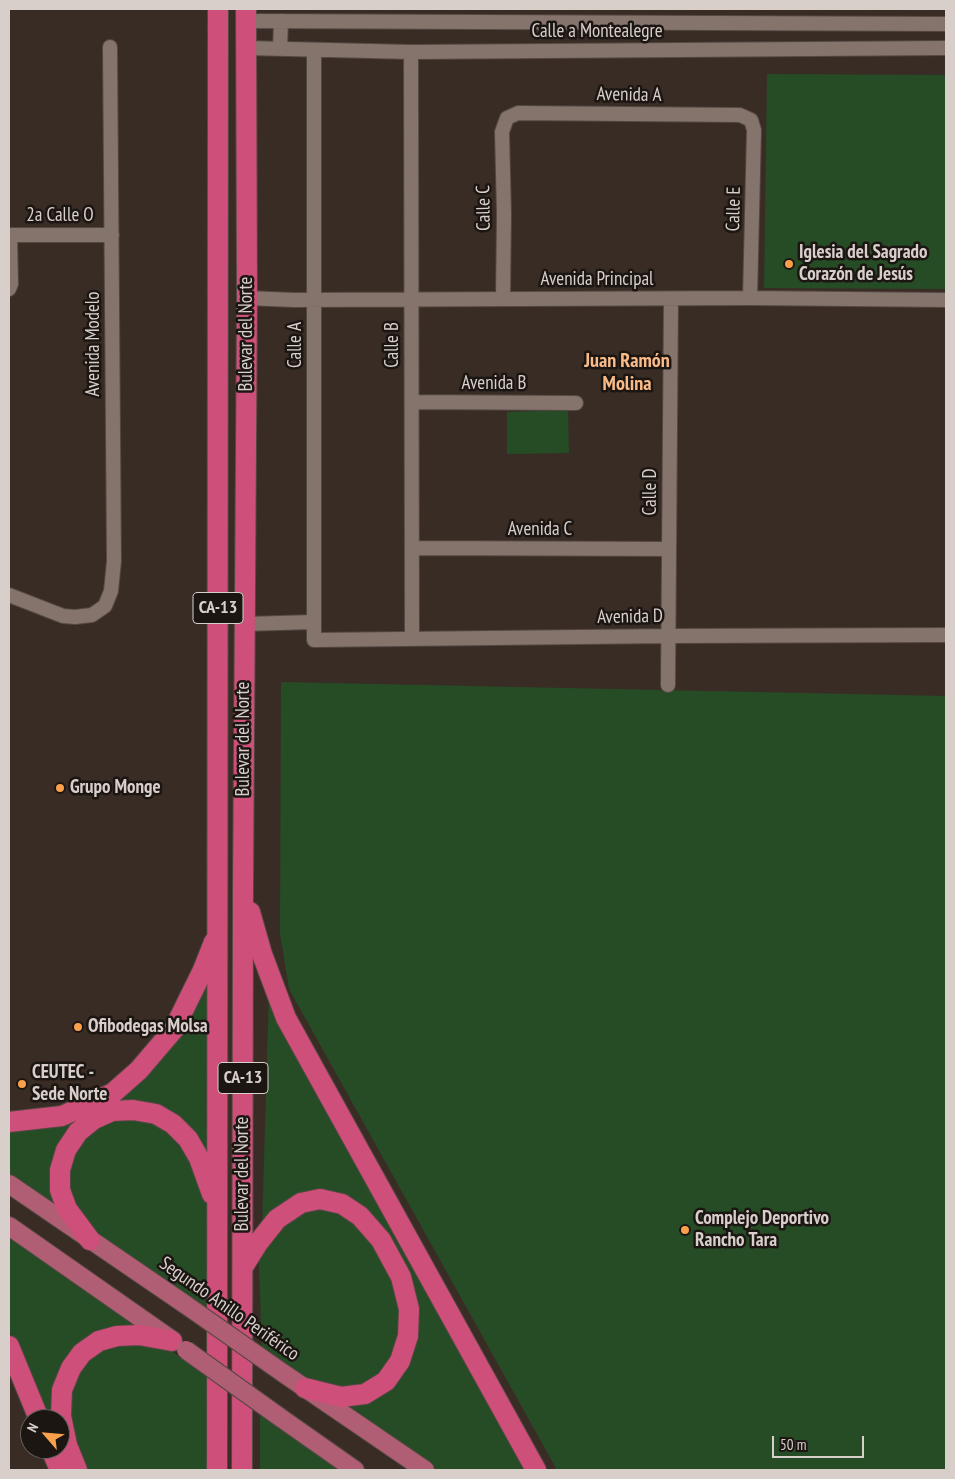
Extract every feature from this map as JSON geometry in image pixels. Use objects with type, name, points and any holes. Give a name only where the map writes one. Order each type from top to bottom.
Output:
[{"type":"highway","name":"Bulevar del Norte","points":[[216,1468],[218,9]]},
{"type":"highway","name":"Bulevar del Norte","points":[[242,1470],[247,15]]},
{"type":"highway","points":[[243,889],[262,954],[286,1018],[536,1470]]},
{"type":"highway","points":[[9,1122],[62,1116],[113,1093],[120,1087],[174,1030],[218,933]]},
{"type":"highway","points":[[90,1240],[67,1209],[60,1190],[60,1170],[66,1150],[78,1132],[94,1119],[112,1111],[134,1110],[156,1114],[173,1124],[188,1139],[199,1158],[217,1208]]},
{"type":"highway","points":[[243,1266],[276,1219],[302,1203],[320,1199],[342,1204],[360,1216],[381,1240],[401,1277],[409,1309],[408,1336],[400,1361],[386,1381],[365,1394],[341,1397],[306,1388]]},
{"type":"highway","points":[[77,1470],[67,1445],[61,1416],[62,1390],[71,1368],[82,1353],[99,1341],[117,1336],[139,1335],[179,1345]]},
{"type":"highway","points":[[9,1346],[35,1409]]},
{"type":"main road","name":"Segundo Anillo Periférico","points":[[9,1184],[425,1470]]},
{"type":"main road","points":[[9,1226],[355,1470]]},
{"type":"street","points":[[247,15],[281,21],[946,24]]},
{"type":"street","points":[[280,49],[281,21]]},
{"type":"street","name":"Avenida Modelo","points":[[9,595],[63,616],[75,617],[92,615],[105,606],[111,591],[114,561],[110,47]]},
{"type":"street","name":"Calle a Montealegre","points":[[248,48],[411,52],[946,48]]},
{"type":"street","name":"Calle A","points":[[314,51],[314,640]]},
{"type":"street","name":"Calle B","points":[[411,52],[412,638]]},
{"type":"street","name":"Avenida A","points":[[507,118],[518,113],[740,115],[751,120]]},
{"type":"street","name":"Calle C","points":[[503,299],[504,214],[502,132],[507,118]]},
{"type":"street","name":"Calle E","points":[[750,298],[754,130],[751,120]]},
{"type":"street","points":[[9,235],[11,284],[9,289]]},
{"type":"street","name":"2a Calle O","points":[[9,235],[112,235]]},
{"type":"street","name":"Avenida Principal","points":[[247,298],[314,300],[671,298],[946,300]]},
{"type":"street","name":"Calle D","points":[[668,685],[671,298]]},
{"type":"street","name":"Avenida B","points":[[412,402],[576,403]]},
{"type":"street","name":"Avenida C","points":[[412,548],[669,550]]},
{"type":"street","points":[[245,624],[314,622]]},
{"type":"street","name":"Avenida D","points":[[314,640],[946,635]]},
{"type":"green space","points":[[767,74],[946,75],[946,289],[764,288]]},
{"type":"green space","points":[[568,410],[569,453],[507,454],[507,412]]},
{"type":"green space","name":"Complejo Deportivo Rancho Tara","points":[[281,682],[946,696],[946,1470],[557,1470],[289,989],[280,933]]},
{"type":"green space","points":[[209,965],[209,1170],[143,1106],[66,1141],[63,1213],[9,1174],[9,1126],[122,1093]]},
{"type":"green space","points":[[269,991],[533,1470],[435,1470],[333,1401],[401,1370],[407,1275],[323,1194],[262,1229]]},
{"type":"green space","points":[[111,1116],[153,1119],[187,1149],[208,1201],[207,1313],[92,1235],[71,1204],[65,1171],[73,1149]]},
{"type":"green space","points":[[304,1209],[339,1210],[376,1245],[395,1281],[403,1310],[394,1359],[380,1377],[364,1387],[341,1391],[313,1385],[262,1350],[258,1243]]},
{"type":"green space","points":[[9,1236],[143,1331],[93,1338],[61,1409],[40,1409],[9,1330]]},
{"type":"green space","points":[[115,1343],[165,1346],[206,1377],[206,1470],[84,1470],[70,1422],[69,1409],[76,1371],[88,1357]]},
{"type":"green space","points":[[260,1415],[340,1470],[260,1470]]},
{"type":"place","name":"Iglesia del Sagrado Corazón de Jesús","points":[[789,264]]},
{"type":"place","name":"Grupo Monge","points":[[60,788]]},
{"type":"place","name":"Ofibodegas Molsa","points":[[78,1027]]},
{"type":"place","name":"CEUTEC - Sede Norte","points":[[22,1084]]},
{"type":"place","name":"Complejo Deportivo Rancho Tara","points":[[685,1230]]},
{"type":"district","name":"Juan Ramón Molina","points":[[627,372]]}]
